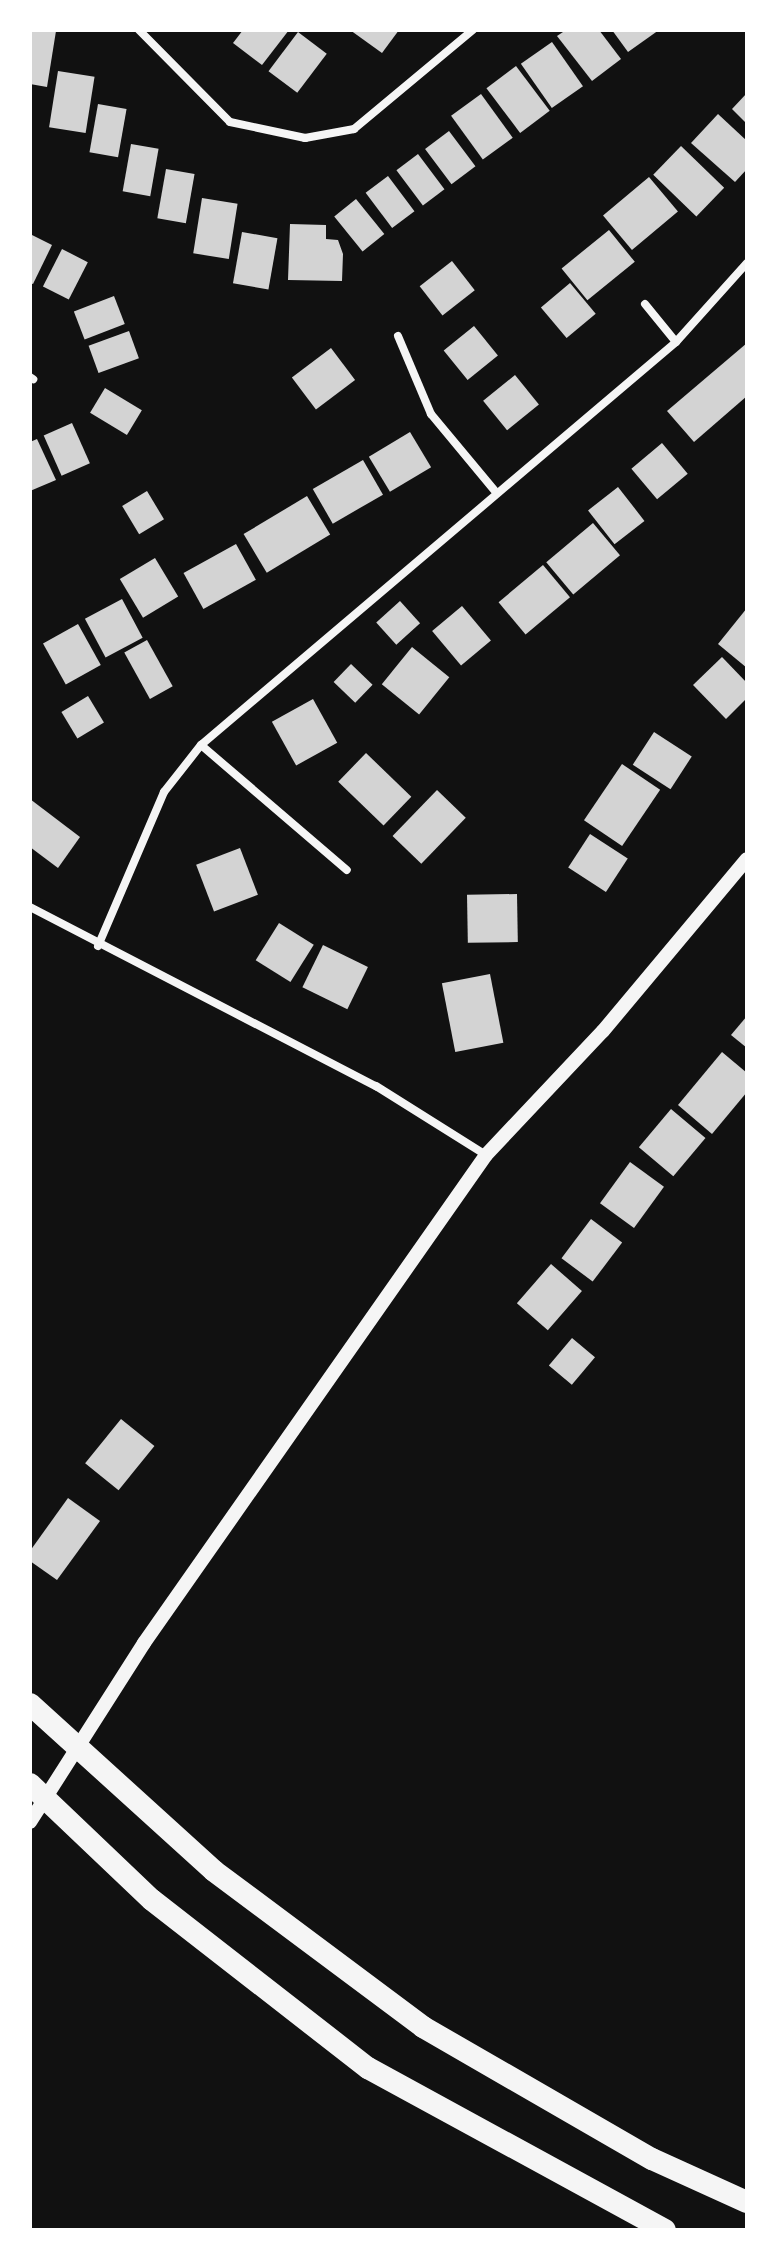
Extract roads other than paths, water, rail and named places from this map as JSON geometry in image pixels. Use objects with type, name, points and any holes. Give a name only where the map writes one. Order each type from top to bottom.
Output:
[{"type":"highway","points":[[30,1704],[214,1871],[423,2027],[652,2159],[747,2202]]},
{"type":"highway","points":[[30,1784],[152,1900],[368,2068],[665,2230]]},
{"type":"street","points":[[139,30],[230,122],[305,138],[354,129],[473,30]]},
{"type":"street","points":[[98,946],[164,792],[201,745],[494,490],[676,342],[747,263]]},
{"type":"street","points":[[645,304],[676,342]]},
{"type":"street","points":[[398,336],[431,414],[494,490]]},
{"type":"street","points":[[201,745],[347,870]]},
{"type":"street","points":[[30,1822],[144,1643],[486,1155],[603,1031],[747,859]]},
{"type":"street","points":[[30,907],[98,946],[376,1086],[486,1155]]}]
